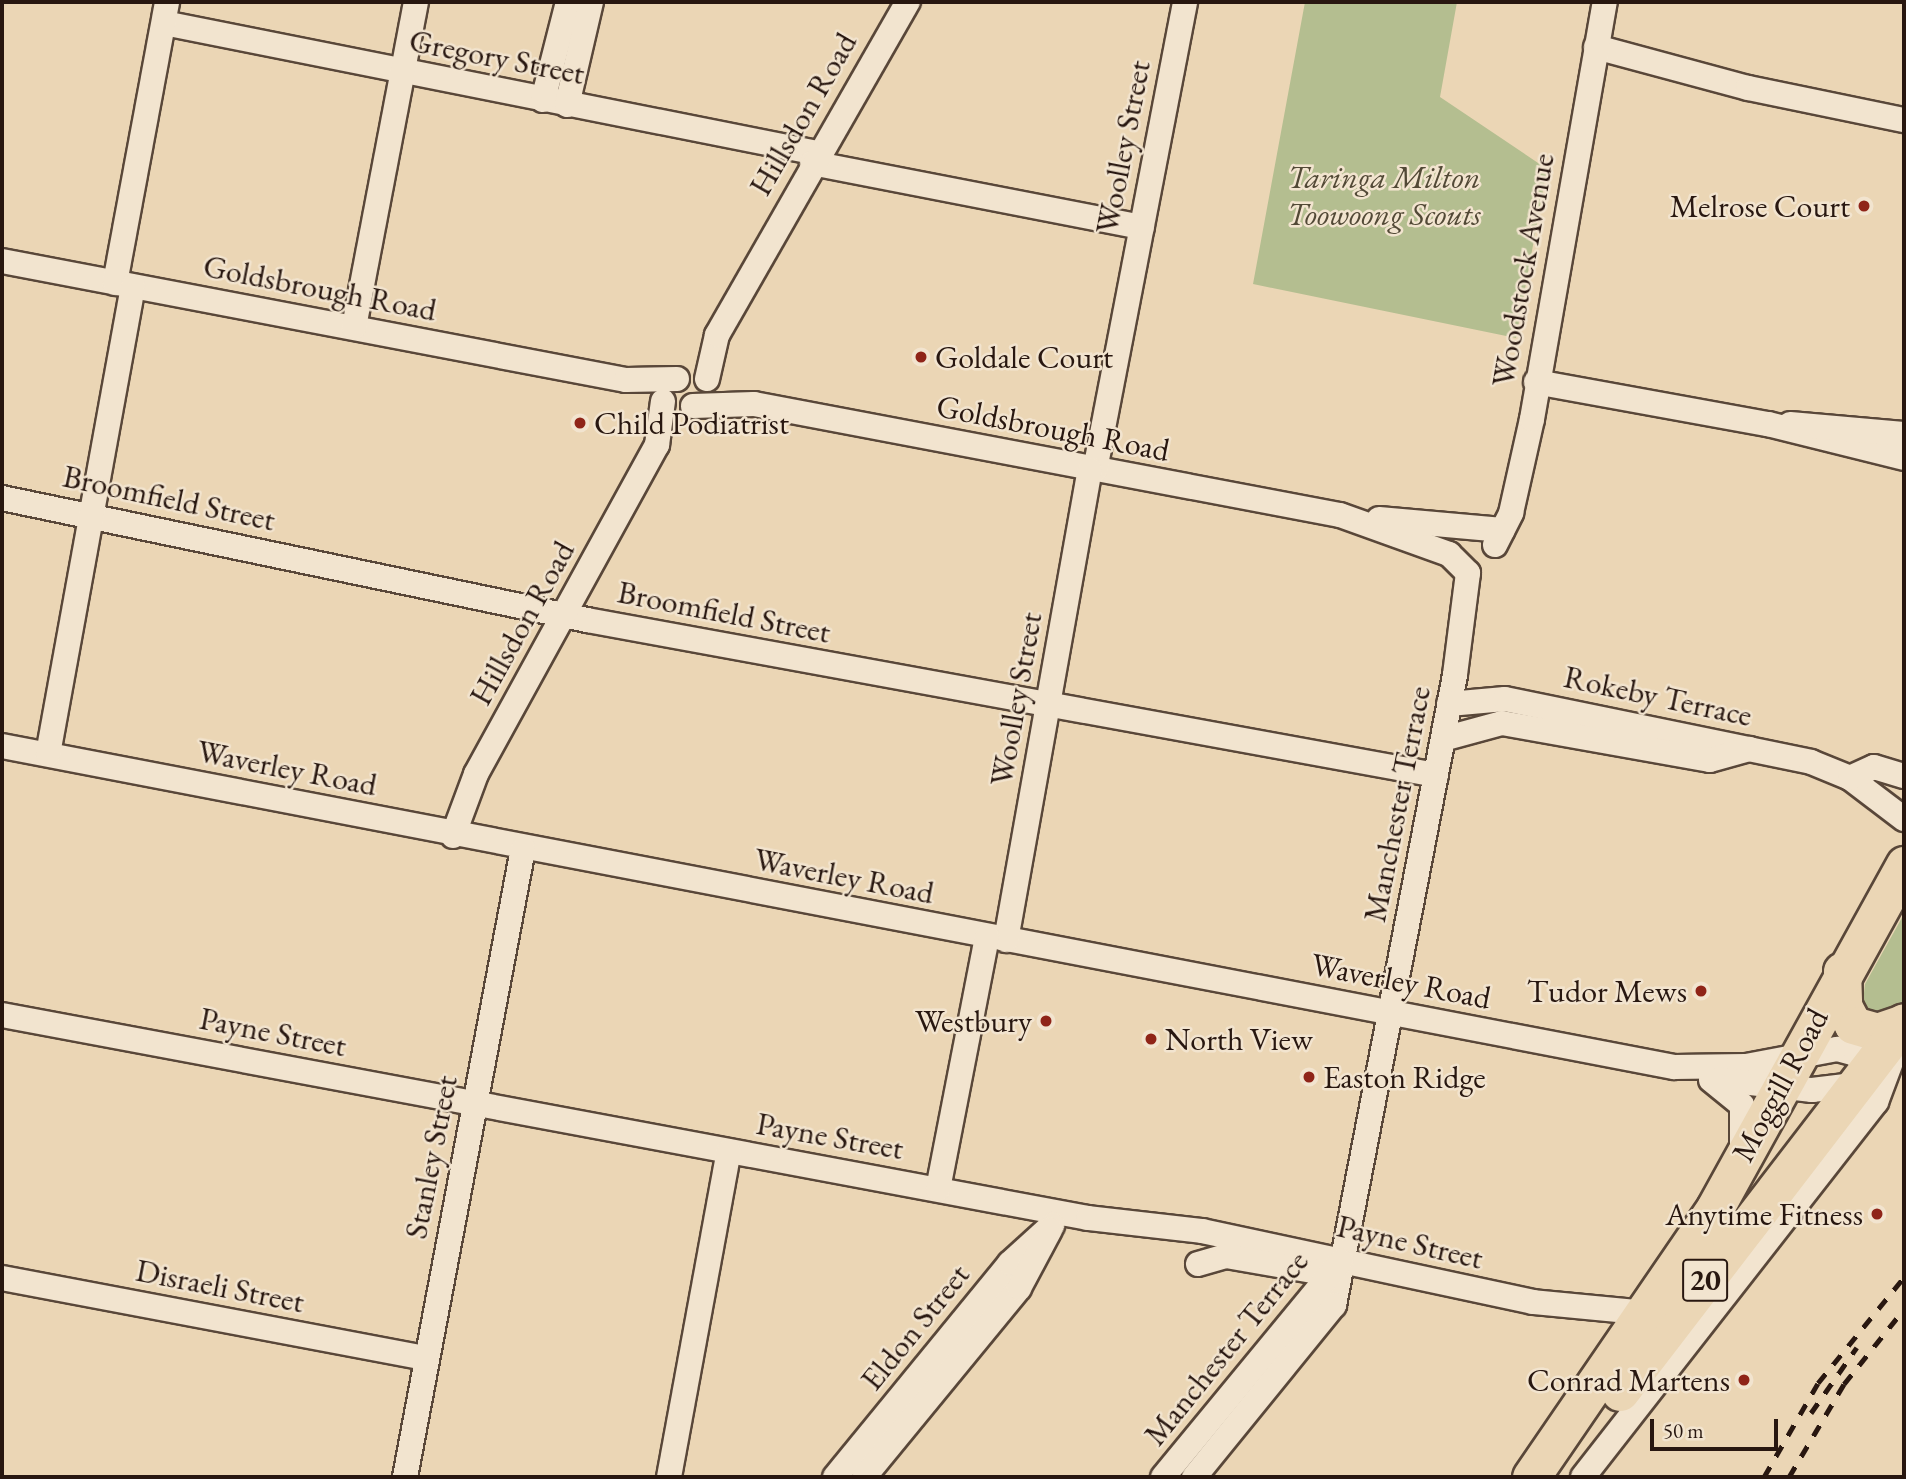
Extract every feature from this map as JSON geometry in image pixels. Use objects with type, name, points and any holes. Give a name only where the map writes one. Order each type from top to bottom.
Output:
[{"type":"highway","name":"20","points":[[1842,971],[1904,865]]},
{"type":"highway","points":[[1842,971],[1843,1006],[1853,1025],[1877,1032],[1904,1024]]},
{"type":"highway","name":"Moggill Road","points":[[1531,1477],[1647,1313],[1741,1158],[1842,971]]},
{"type":"highway","name":"Moggill Road","points":[[1558,1477],[1860,1077],[1904,1024]]},
{"type":"street","points":[[354,327],[416,2]]},
{"type":"street","points":[[555,103],[568,2]]},
{"type":"street","points":[[555,103],[591,2]]},
{"type":"street","name":"Hillsdon Road","points":[[657,445],[663,400],[717,335],[815,158],[908,2]]},
{"type":"street","name":"Woolley Street","points":[[938,1189],[1049,706],[1185,2]]},
{"type":"street","name":"Woodstock Avenue","points":[[1499,538],[1536,382],[1605,2]]},
{"type":"street","points":[[48,754],[96,516],[124,285],[166,12]]},
{"type":"street","name":"Gregory Street","points":[[166,12],[403,73],[1142,227]]},
{"type":"street","points":[[1596,47],[1748,88],[1904,120]]},
{"type":"street","name":"Goldsbrough Road","points":[[2,261],[626,380],[680,377],[707,380],[754,404]]},
{"type":"street","name":"Hillsdon Road","points":[[453,836],[476,774],[657,445],[691,407],[705,396],[717,335]]},
{"type":"street","name":"Goldsbrough Road","points":[[626,380],[676,410],[754,404],[1340,515],[1499,538]]},
{"type":"street","points":[[1536,382],[1768,424],[1904,458]]},
{"type":"street","points":[[1768,424],[1839,424],[1904,434]]},
{"type":"street","name":"Broomfield Street","points":[[2,498],[565,615],[1436,775]]},
{"type":"street","name":"Goldsbrough Road","points":[[1340,515],[1449,554],[1464,566]]},
{"type":"street","name":"Manchester Terrace","points":[[1194,1477],[1329,1314],[1335,1268],[1391,1013],[1443,739],[1470,585],[1464,566]]},
{"type":"street","name":"Rokeby Terrace","points":[[1449,704],[1505,699],[1811,762],[1850,778],[1901,816]]},
{"type":"street","points":[[1443,739],[1502,723],[1710,760],[1749,749]]},
{"type":"street","name":"Waverley Road","points":[[2,746],[453,836],[1674,1067],[1705,1077],[1787,1071],[1843,1049],[1860,1057],[1860,1077],[1823,1090],[1787,1071],[1674,1067]]},
{"type":"street","points":[[1850,778],[1874,767],[1904,776]]},
{"type":"street","name":"Stanley Street","points":[[405,1477],[523,849]]},
{"type":"street","name":"Payne Street","points":[[2,1015],[938,1189],[1057,1219],[1202,1231],[1335,1268]]},
{"type":"street","name":"20","points":[[1583,1477],[1876,1102],[1904,1024]]},
{"type":"street","points":[[1705,1077],[1742,1105],[1741,1158]]},
{"type":"street","points":[[669,1477],[729,1151]]},
{"type":"street","name":"Eldon Street","points":[[835,1477],[1010,1263],[1057,1219]]},
{"type":"street","name":"Eldon Street","points":[[864,1477],[1019,1289],[1057,1219]]},
{"type":"street","name":"Payne Street","points":[[1198,1264],[1226,1256],[1335,1268],[1567,1305],[1647,1313]]},
{"type":"street","name":"Manchester Terrace","points":[[1163,1477],[1335,1268]]},
{"type":"street","name":"Disraeli Street","points":[[2,1278],[426,1358]]},
{"type":"green space","name":"Taringa Milton Toowoong Scouts","points":[[1305,2],[1457,2],[1440,97],[1547,169],[1516,338],[1253,284]]},
{"type":"green space","points":[[1904,914],[1904,1000],[1892,1013],[1861,1020],[1865,984]]},
{"type":"railway","points":[[1764,1477],[1818,1383],[1904,1277]]},
{"type":"railway","points":[[1789,1477],[1844,1384],[1904,1309]]},
{"type":"railway","points":[[1811,1413],[1857,1347]]},
{"type":"place","name":"Melrose Court","points":[[1864,206]]},
{"type":"place","name":"Goldale Court","points":[[921,357]]},
{"type":"place","name":"Child Podiatrist","points":[[580,423]]},
{"type":"place","name":"Tudor Mews","points":[[1701,991]]},
{"type":"place","name":"Westbury","points":[[1046,1021]]},
{"type":"place","name":"North View","points":[[1151,1039]]},
{"type":"place","name":"Easton Ridge","points":[[1309,1077]]},
{"type":"place","name":"Anytime Fitness","points":[[1877,1214]]},
{"type":"place","name":"Conrad Martens","points":[[1744,1380]]}]
